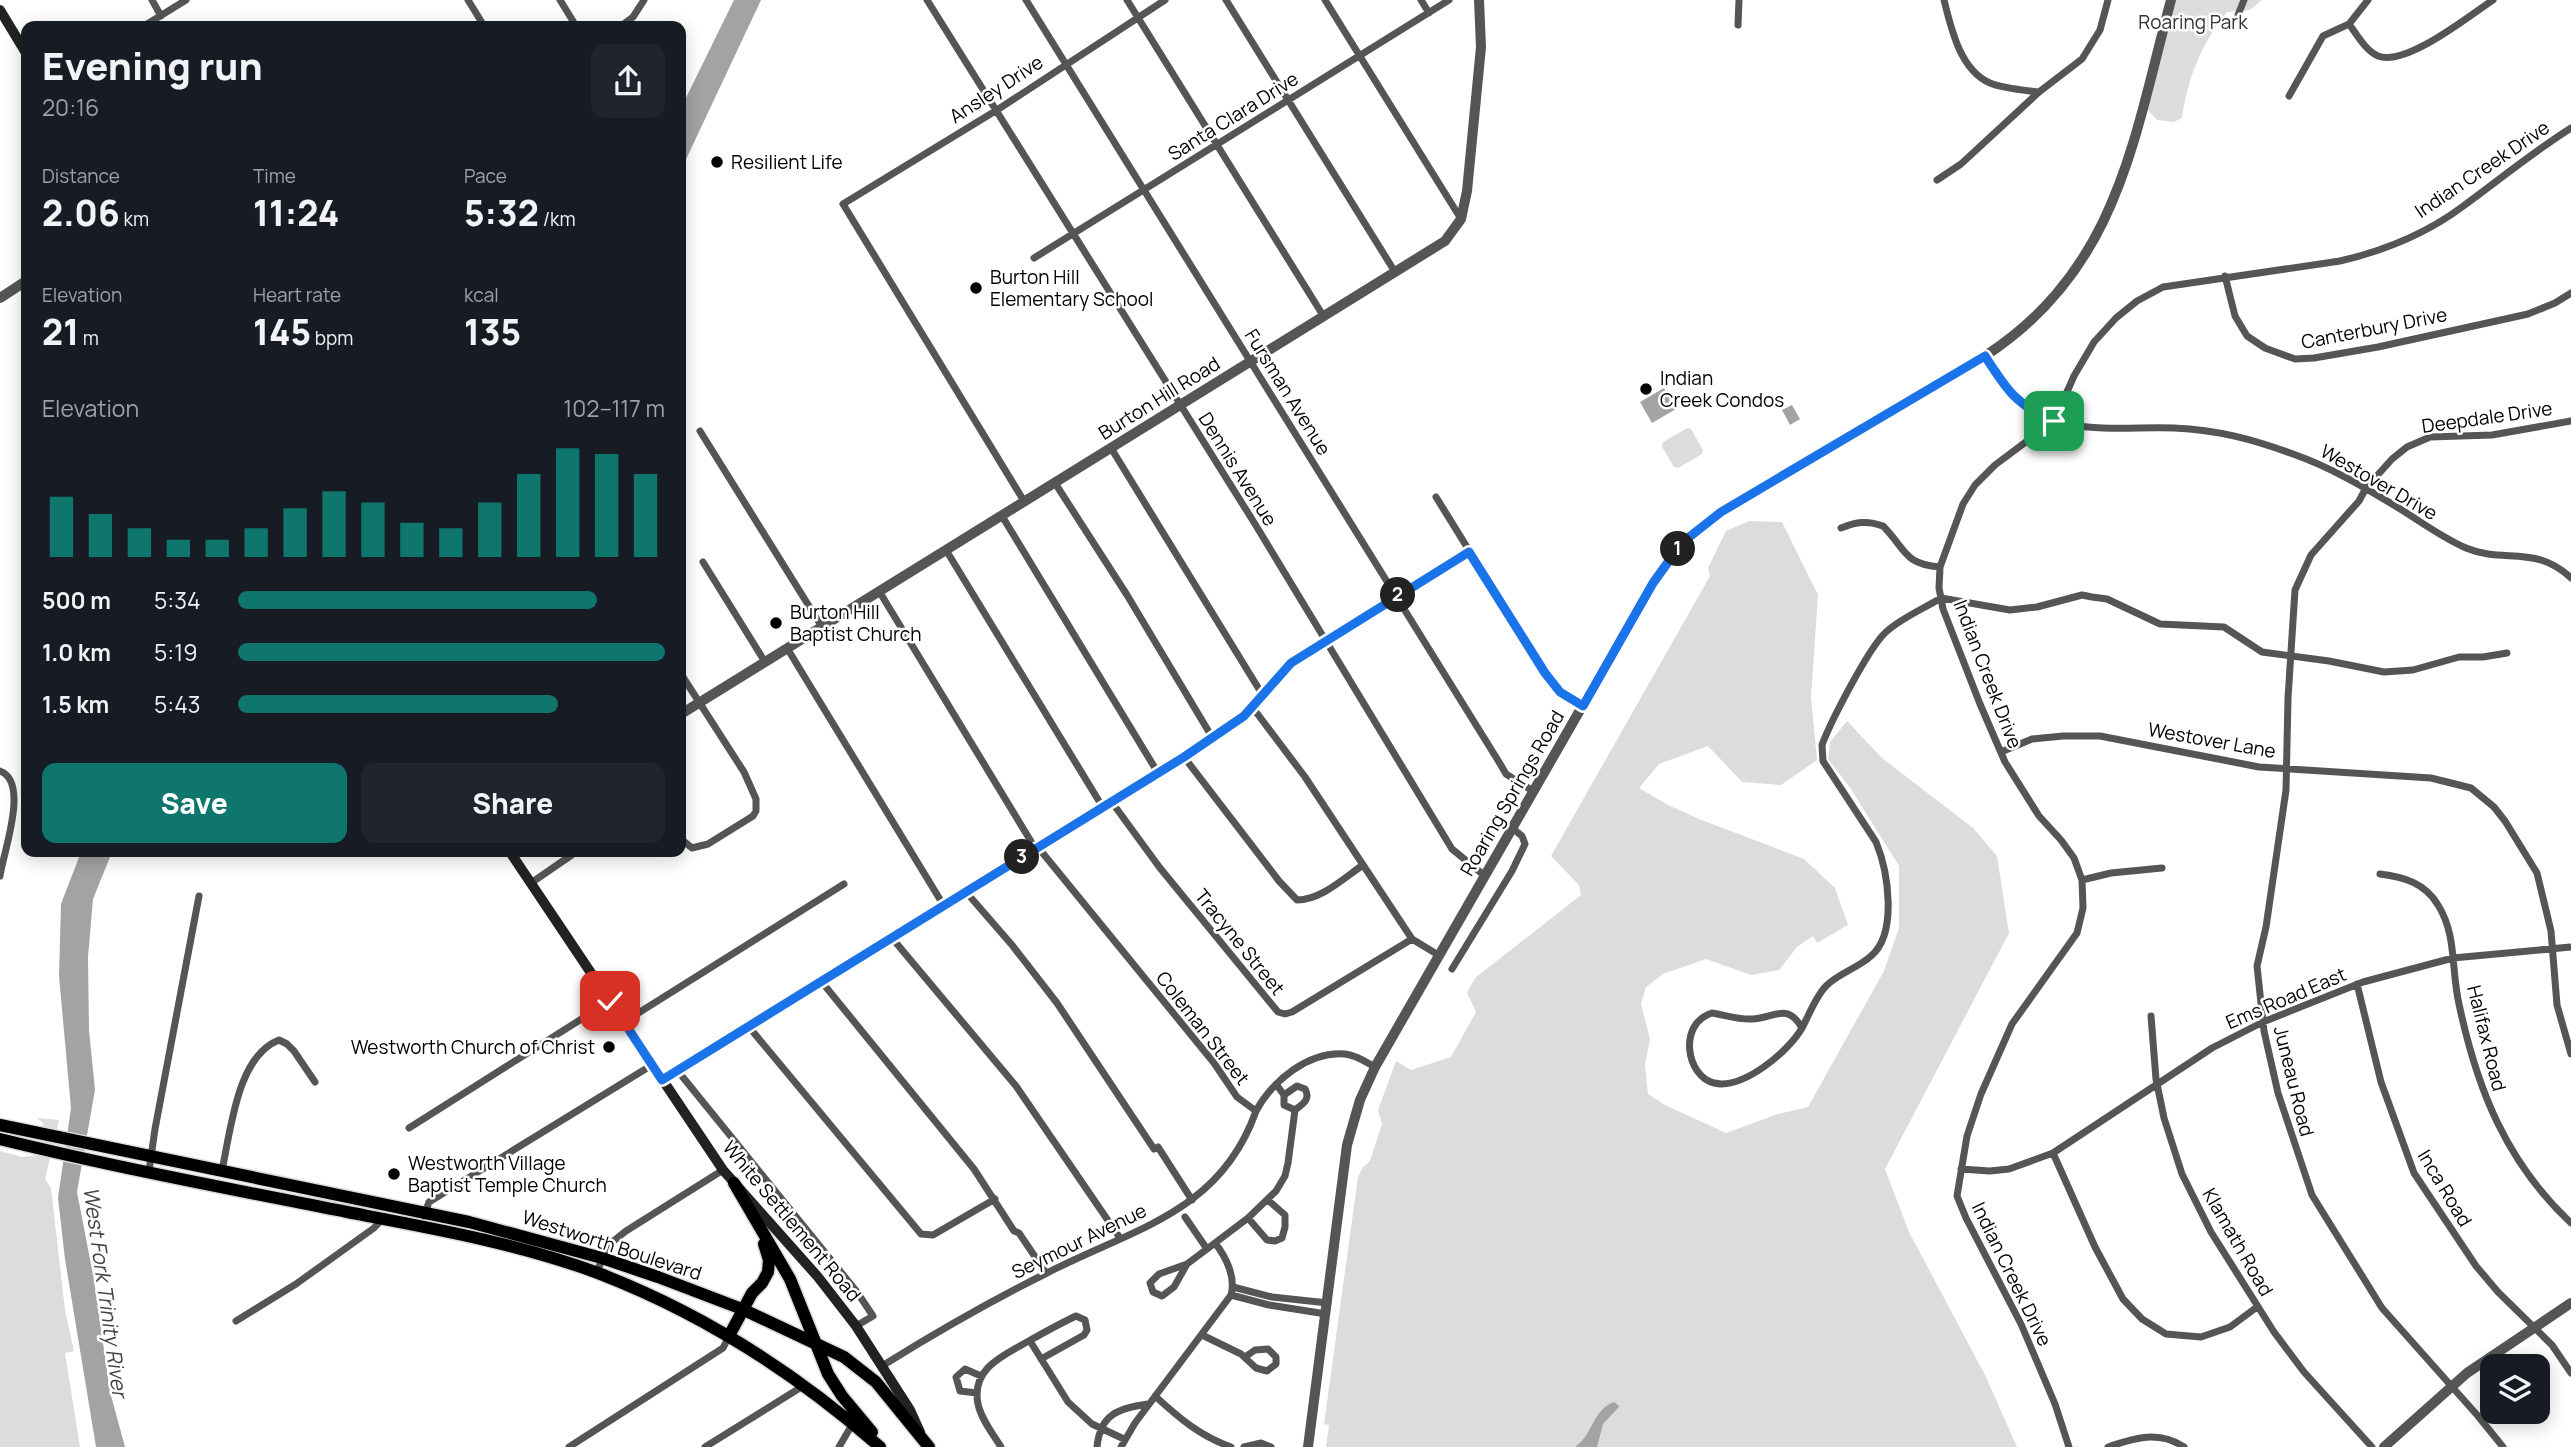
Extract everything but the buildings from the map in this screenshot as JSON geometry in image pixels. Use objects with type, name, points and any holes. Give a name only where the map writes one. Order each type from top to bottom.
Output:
[{"type":"main road","points":[[0,10],[21,46]]},
{"type":"main road","name":"White Settlement Road","points":[[513,857],[723,1170],[818,1277],[856,1326],[910,1410],[927,1444]]},
{"type":"main road","name":"Westworth Boulevard","points":[[0,1125],[425,1212],[528,1236],[602,1258],[742,1309],[844,1357],[876,1382],[927,1444]]},
{"type":"main road","name":"Westworth Boulevard","points":[[0,1139],[421,1227],[534,1253],[597,1273],[694,1316],[729,1336],[804,1385],[881,1447]]},
{"type":"main road","points":[[734,1183],[790,1279],[828,1374],[881,1447]]},
{"type":"main road","points":[[729,1336],[742,1309],[768,1272],[769,1260],[759,1227]]},
{"type":"main road","points":[[714,1298],[752,1293]]},
{"type":"street","points":[[152,0],[161,16]]},
{"type":"street","points":[[152,21],[186,0]]},
{"type":"street","points":[[468,0],[481,21]]},
{"type":"street","points":[[560,0],[573,21]]},
{"type":"street","points":[[628,21],[644,0]]},
{"type":"street","name":"Dennis Avenue","points":[[927,0],[1181,405],[1452,849],[1485,876]]},
{"type":"street","name":"Fursman Avenue","points":[[1026,0],[1506,774],[1533,791]]},
{"type":"street","points":[[1127,0],[1324,317]]},
{"type":"street","name":"Ansley Drive","points":[[1024,501],[843,204],[996,110],[1166,0]]},
{"type":"street","points":[[1226,0],[1395,272]]},
{"type":"street","points":[[1325,0],[1461,219]]},
{"type":"street","points":[[1421,0],[1429,13]]},
{"type":"street","name":"Santa Clara Drive","points":[[1034,258],[1449,0]]},
{"type":"street","points":[[1461,219],[1467,191],[1478,88],[1481,42],[1479,0]]},
{"type":"street","points":[[1738,25],[1739,0]]},
{"type":"street","points":[[1944,0],[1952,32],[1963,56],[1976,73],[1992,83],[2039,92]]},
{"type":"street","points":[[1937,180],[1961,164],[2039,92],[2082,59],[2100,30],[2108,0]]},
{"type":"street","name":"Roaring Springs Road","points":[[1308,1447],[1347,1145],[1360,1100],[1375,1067],[1653,583],[1688,538],[1721,512],[1985,356],[2023,328],[2057,294],[2096,238],[2123,179],[2171,0]]},
{"type":"street","points":[[2238,15],[2244,0]]},
{"type":"street","points":[[2289,96],[2323,36],[2349,24],[2368,0]]},
{"type":"street","points":[[2349,24],[2372,52],[2385,58],[2433,40],[2493,0]]},
{"type":"street","name":"Indian Creek Drive","points":[[2069,1447],[2055,1404],[2021,1324],[1957,1196],[1975,1110],[2012,1024],[2077,933],[2083,908],[2082,880],[2074,858],[2024,795],[2001,752],[1959,653],[1941,598],[1940,566],[1963,504],[1975,485],[1995,465],[2054,421],[2074,376],[2094,342],[2116,318],[2137,301],[2164,287],[2366,255],[2431,226],[2461,208],[2531,154],[2571,128]]},
{"type":"street","name":"Burton Hill Road","points":[[686,711],[1445,241],[1461,219]]},
{"type":"street","name":"Canterbury Drive","points":[[2225,276],[2235,316],[2247,336],[2265,348],[2295,359],[2378,347],[2528,314],[2571,293]]},
{"type":"street","points":[[0,298],[21,284]]},
{"type":"street","name":"Westover Drive","points":[[1985,356],[2007,391],[2036,414],[2054,421],[2088,429],[2174,428],[2227,433],[2314,462],[2366,488],[2468,549],[2488,554],[2538,558],[2571,578]]},
{"type":"street","name":"Deepdale Drive","points":[[2290,656],[2295,590],[2302,571],[2311,555],[2392,459],[2407,447],[2430,437],[2492,435],[2571,421]]},
{"type":"street","points":[[700,431],[822,627]]},
{"type":"street","points":[[1111,448],[1262,694]]},
{"type":"street","points":[[1055,483],[1127,595],[1212,737]]},
{"type":"street","points":[[1436,497],[1545,673],[1560,692],[1583,706]]},
{"type":"street","points":[[1002,516],[1157,773]]},
{"type":"street","points":[[1840,528],[1862,521],[1883,526],[1914,562],[1940,566]]},
{"type":"street","points":[[946,550],[1102,806]]},
{"type":"street","points":[[662,1080],[1184,757],[1253,708],[1262,694],[1291,663],[1469,552]]},
{"type":"street","points":[[703,562],[765,662]]},
{"type":"street","name":"Coleman Street","points":[[879,591],[1032,843],[1214,1063],[1237,1097],[1256,1111],[1276,1084],[1312,1059],[1330,1054],[1348,1054],[1375,1067]]},
{"type":"street","points":[[1802,1028],[1793,1016],[1784,1013],[1749,1020],[1712,1013],[1699,1019],[1692,1028],[1689,1042],[1691,1055],[1706,1079],[1715,1084],[1748,1076],[1778,1058],[1802,1028],[1824,988],[1874,954],[1884,936],[1888,915],[1883,857],[1823,761],[1822,745],[1881,637],[1894,626],[1941,598],[2010,610],[2037,607],[2081,595],[2106,599],[2160,624],[2224,627],[2262,652],[2384,672],[2402,672],[2459,657],[2507,653]]},
{"type":"street","points":[[787,648],[943,906]]},
{"type":"street","name":"Juneau Road","points":[[2290,656],[2286,790],[2266,927],[2257,966],[2263,1022],[2278,1093],[2312,1195],[2377,1302],[2503,1447]]},
{"type":"street","points":[[686,683],[744,772],[756,799],[753,816],[708,844],[692,848],[686,843]]},
{"type":"street","points":[[1253,708],[1305,777],[1412,939],[1440,956]]},
{"type":"street","name":"Westover Lane","points":[[2001,752],[2032,739],[2100,736],[2259,767],[2421,777],[2471,788],[2494,807],[2505,821],[2537,873],[2545,899],[2553,948],[2557,1004],[2571,1054]]},
{"type":"street","points":[[1184,757],[1279,881],[1297,900],[1323,892],[1363,865]]},
{"type":"street","points":[[0,771],[7,774],[12,782],[15,806],[0,876]]},
{"type":"street","name":"Tracyne Street","points":[[1111,801],[1160,868],[1278,1012],[1292,1012],[1412,939]]},
{"type":"street","points":[[1452,969],[1525,844],[1522,836],[1512,828]]},
{"type":"street","points":[[531,883],[569,857]]},
{"type":"street","points":[[2082,880],[2111,873],[2162,868]]},
{"type":"street","name":"Halifax Road","points":[[2380,874],[2411,880],[2430,895],[2447,923],[2458,1001],[2479,1083],[2491,1113],[2530,1178],[2571,1223]]},
{"type":"street","points":[[624,1022],[844,884]]},
{"type":"street","points":[[966,892],[1057,1003],[1192,1200]]},
{"type":"street","points":[[149,1171],[199,896]]},
{"type":"street","points":[[892,938],[1016,1086],[1120,1238]]},
{"type":"street","name":"Ems Road East","points":[[1961,1169],[1990,1171],[2009,1168],[2053,1153],[2212,1048],[2263,1022],[2357,984],[2453,958],[2571,947]]},
{"type":"street","points":[[821,981],[974,1169],[1045,1273]]},
{"type":"street","name":"Inca Road","points":[[2357,984],[2381,1082],[2414,1173],[2476,1266],[2552,1345],[2571,1373]]},
{"type":"street","points":[[409,1128],[610,1001]]},
{"type":"street","name":"Klamath Road","points":[[2151,1016],[2157,1084],[2164,1118],[2182,1174],[2211,1232],[2257,1307],[2304,1372],[2372,1447]]},
{"type":"street","points":[[749,1027],[921,1234],[933,1235],[995,1199]]},
{"type":"street","points":[[222,1170],[246,1073],[268,1044],[279,1040],[287,1044],[315,1082]]},
{"type":"street","points":[[421,1227],[429,1202],[652,1065]]},
{"type":"street","points":[[677,1070],[862,1300],[873,1316],[856,1326]]},
{"type":"street","points":[[1276,1084],[1284,1095],[1284,1105],[1295,1110]]},
{"type":"street","points":[[1187,1264],[1174,1287],[1166,1294],[1158,1295],[1153,1292],[1150,1283],[1155,1276],[1187,1264],[1248,1218],[1268,1200],[1284,1176],[1292,1142],[1295,1110],[1306,1100],[1308,1094],[1305,1089],[1297,1086],[1284,1095]]},
{"type":"street","name":"Seymour Avenue","points":[[882,1366],[1045,1273],[1180,1210],[1214,1182],[1247,1135],[1256,1111]]},
{"type":"street","points":[[2053,1153],[2095,1247],[2123,1299],[2141,1319],[2166,1334],[2201,1337],[2230,1327],[2257,1307]]},
{"type":"street","points":[[597,1273],[606,1247],[626,1231],[723,1170]]},
{"type":"street","points":[[1248,1218],[1267,1240],[1282,1238],[1285,1215],[1268,1200]]},
{"type":"street","points":[[236,1321],[296,1284],[384,1219],[387,1204]]},
{"type":"street","points":[[1185,1217],[1207,1249]]},
{"type":"street","points":[[1030,1341],[1068,1402],[1092,1423],[1122,1443],[1232,1291],[1228,1265],[1215,1243]]},
{"type":"street","points":[[1232,1291],[1327,1308]]},
{"type":"street","points":[[2384,1447],[2452,1386],[2495,1353],[2571,1303]]},
{"type":"street","points":[[1001,1447],[981,1414],[977,1393],[981,1376],[997,1358],[1076,1316],[1085,1320],[1087,1330],[1083,1335],[1041,1359]]},
{"type":"street","points":[[1202,1335],[1245,1357]]},
{"type":"street","points":[[569,1447],[580,1444],[723,1348],[729,1336]]},
{"type":"street","points":[[977,1393],[960,1391],[956,1377],[965,1369],[981,1376]]},
{"type":"street","points":[[705,1447],[804,1385]]},
{"type":"street","points":[[1155,1396],[1188,1425],[1208,1438],[1231,1447]]},
{"type":"street","points":[[1097,1447],[1101,1428],[1111,1416],[1124,1408],[1148,1404]]},
{"type":"street","points":[[839,1447],[853,1423]]},
{"type":"street","points":[[2108,1447],[2138,1437],[2151,1436],[2168,1438],[2184,1447]]},
{"type":"street","points":[[1244,1447],[1261,1443],[1271,1447]]},
{"type":"green space","name":"Roaring Park","points":[[2176,0],[2262,0],[2250,10],[2227,12],[2218,24],[2197,62],[2182,118],[2174,122],[2157,120],[2144,106]]},
{"type":"green space","points":[[1687,428],[1691,429],[1703,450],[1702,454],[1678,468],[1674,467],[1662,447],[1663,442]]},
{"type":"green space","points":[[1749,521],[1782,522],[1818,595],[1811,697],[1817,760],[1781,785],[1742,782],[1708,746],[1659,764],[1639,788],[1699,819],[1804,859],[1835,888],[1848,925],[1817,943],[1813,936],[1797,947],[1779,970],[1751,975],[1706,959],[1663,974],[1646,987],[1641,1004],[1650,1039],[1645,1065],[1648,1094],[1665,1105],[1726,1133],[1778,1114],[1808,1107],[1884,971],[1899,928],[1899,866],[1851,789],[1828,759],[1830,742],[1847,721],[1882,758],[1973,828],[1997,856],[2009,933],[1885,1169],[1909,1232],[1985,1375],[2017,1447],[1326,1447],[1329,1425],[1324,1424],[1358,1177],[1370,1161],[1382,1124],[1378,1110],[1396,1061],[1411,1070],[1451,1057],[1476,1012],[1467,993],[1475,978],[1581,895],[1579,885],[1551,856],[1710,576],[1708,568],[1726,531]]},
{"type":"green space","points":[[37,1118],[59,1120],[45,1179],[51,1188],[65,1310],[74,1351],[65,1353],[80,1447],[0,1447],[0,1151],[22,1157],[38,1155],[43,1123]]},
{"type":"shaded area","points":[[734,0],[761,0],[686,159],[686,98]]},
{"type":"shaded area","points":[[1664,388],[1676,409],[1652,423],[1640,402]]},
{"type":"shaded area","points":[[1792,405],[1800,419],[1790,425],[1782,410]]},
{"type":"shaded area","points":[[79,857],[110,857],[93,899],[88,957],[89,1030],[95,1090],[77,1192],[94,1280],[110,1392],[125,1447],[96,1447],[65,1259],[58,1198],[71,1108],[59,976],[61,904]]},
{"type":"shaded area","points":[[1614,1402],[1619,1406],[1603,1424],[1597,1447],[1575,1447],[1586,1436],[1602,1410]]},
{"type":"place","name":"Resilient Life","points":[[717,162]]},
{"type":"place","name":"Burton Hill Elementary School","points":[[976,288]]},
{"type":"place","name":"Indian Creek Condos","points":[[1646,389]]},
{"type":"place","name":"Burton Hill Baptist Church","points":[[776,623]]},
{"type":"place","name":"Westworth Church of Christ","points":[[609,1047]]},
{"type":"place","name":"Westworth Village Baptist Temple Church","points":[[394,1174]]},
{"type":"route","points":[[610,1001],[662,1080],[1184,757],[1244,716],[1291,663],[1469,552],[1545,673],[1560,692],[1583,706],[1653,583],[1688,538],[1721,512],[1798,465],[1985,356],[2007,391],[2036,414],[2054,421]]},
{"type":"water label","name":"West Fork Trinity River","points":[[105,1292]]}]
